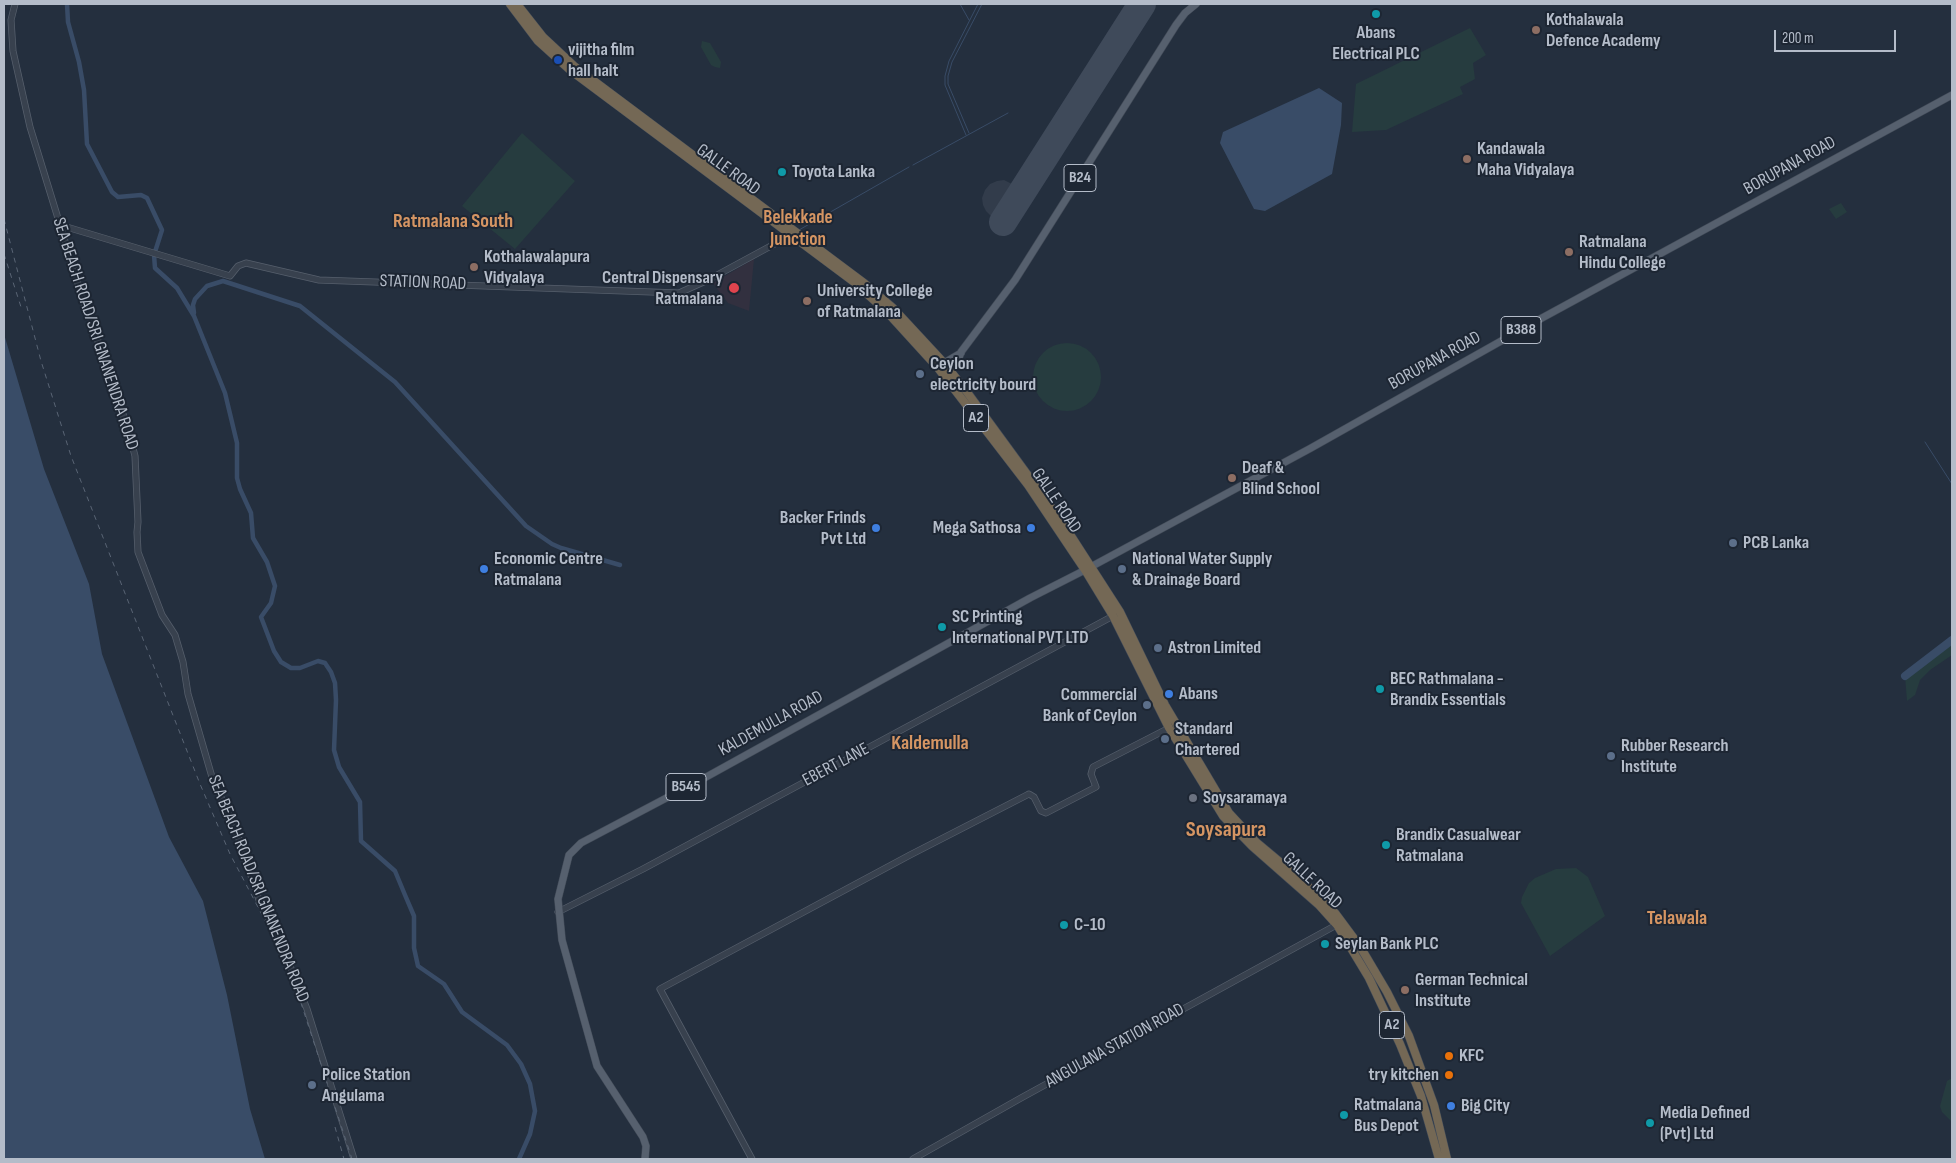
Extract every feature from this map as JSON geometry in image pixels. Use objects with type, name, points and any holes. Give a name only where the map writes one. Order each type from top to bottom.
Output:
[{"type":"highway","name":"GALLE ROAD","points":[[510,4],[538,41],[570,70],[703,170],[794,233]]},
{"type":"highway","name":"GALLE ROAD","points":[[517,4],[543,37],[574,66],[794,233],[887,312],[944,369],[1120,612],[1165,705],[1229,813],[1256,842],[1305,883],[1361,948],[1409,1036],[1434,1105],[1447,1159]]},
{"type":"highway","name":"GALLE ROAD","points":[[1088,569],[1170,728],[1218,808],[1230,824],[1340,923],[1386,1011],[1421,1096],[1439,1159]]},
{"type":"main road","name":"B24","points":[[944,369],[961,352],[1015,280],[1176,25],[1185,13],[1196,4]]},
{"type":"main road","name":"BORUPANA ROAD","points":[[1088,569],[1311,448],[1542,318],[1952,95]]},
{"type":"main road","name":"KALDEMULLA ROAD","points":[[645,1159],[646,1146],[643,1137],[597,1066],[563,942],[558,912],[558,899],[569,855],[581,843],[708,776],[1021,603],[1088,569]]},
{"type":"street","name":"SEA BEACH ROAD/SRI GNANENDRA ROAD","points":[[15,4],[11,20],[12,51],[26,102],[30,127],[84,303],[96,331],[100,352],[127,425],[135,456],[138,552],[162,615],[175,635],[183,662],[188,694],[212,777],[238,836],[260,903],[276,931],[306,1009],[354,1159]]},
{"type":"street","name":"STATION ROAD","points":[[60,225],[230,276],[238,266],[246,262],[319,280],[679,292],[708,280],[794,233]]},
{"type":"street","name":"EBERT LANE","points":[[558,912],[651,865],[1113,616]]},
{"type":"street","points":[[752,1159],[660,990],[910,855],[1027,795],[1034,796],[1041,811],[1046,813],[1096,787],[1091,774],[1093,767],[1170,728]]},
{"type":"street","name":"ANGULANA STATION ROAD","points":[[913,1159],[1340,923]]},
{"type":"shaded area","points":[[1004,180],[1014,185],[993,218],[986,211],[982,198],[990,184]]},
{"type":"shaded area","name":"Central Dispensary Ratmalana","points":[[754,259],[749,311],[728,303],[713,283]]},
{"type":"green space","points":[[1470,28],[1486,55],[1473,63],[1475,79],[1460,87],[1463,94],[1386,130],[1352,132],[1356,84]]},
{"type":"green space","points":[[702,41],[710,43],[721,62],[720,68],[711,65],[701,47]]},
{"type":"green space","points":[[522,133],[575,181],[515,249],[462,206]]},
{"type":"green space","points":[[1841,203],[1847,212],[1836,219],[1829,209]]},
{"type":"green space","points":[[1067,343],[1080,345],[1091,353],[1099,364],[1101,377],[1099,390],[1091,401],[1080,409],[1067,411],[1054,409],[1043,401],[1035,390],[1033,377],[1035,364],[1043,353],[1054,345]]},
{"type":"green space","points":[[1952,641],[1952,655],[1930,670],[1920,680],[1915,695],[1907,701],[1905,676]]},
{"type":"green space","points":[[1576,868],[1588,877],[1605,916],[1550,956],[1521,903],[1522,897],[1529,883],[1535,878],[1556,869]]},
{"type":"green space","points":[[1952,1078],[1952,1122],[1942,1112],[1940,1106],[1947,1081]]},
{"type":"water","points":[[1319,88],[1342,103],[1341,125],[1332,174],[1265,211],[1254,209],[1220,143],[1223,132]]},
{"type":"water","points":[[4,334],[44,469],[89,584],[102,654],[169,837],[203,901],[227,995],[250,1109],[265,1159],[4,1159]]},
{"type":"waterway","points":[[67,4],[68,22],[79,62],[84,90],[87,144],[112,192],[118,197],[141,195],[147,198],[162,230],[154,255],[155,268],[177,288],[194,316],[225,393],[237,443],[237,478],[251,513],[253,538],[267,562],[275,586],[271,603],[261,617],[274,651],[281,662],[291,668],[300,668],[318,661],[325,663],[331,672],[335,683],[336,700],[334,750],[339,767],[360,802],[361,841],[395,871],[414,916],[414,948],[418,966],[444,984],[462,1012],[507,1045],[521,1064],[530,1084],[535,1111],[530,1134],[519,1159]]},
{"type":"waterway","points":[[960,4],[969,20]]},
{"type":"waterway","points":[[966,135],[945,85],[945,76],[949,61],[978,4]]},
{"type":"waterway","points":[[969,133],[948,84],[948,76],[952,62],[982,4]]},
{"type":"waterway","points":[[913,165],[1008,113]]},
{"type":"waterway","points":[[799,230],[909,167]]},
{"type":"waterway","points":[[194,313],[193,305],[195,299],[207,286],[223,281],[300,306],[395,382],[526,526],[561,548],[620,565]]},
{"type":"waterway","points":[[1925,442],[1952,484]]},
{"type":"waterway","points":[[1905,676],[1952,640]]},
{"type":"runway","points":[[1003,222],[1142,4]]},
{"type":"railway","points":[[4,219],[41,361],[71,456],[200,784],[230,854],[279,947],[298,994],[352,1159]]},
{"type":"railway","points":[[4,254],[21,307]]},
{"type":"railway","points":[[335,1127],[344,1159]]},
{"type":"place","name":"Abans Electrical PLC","points":[[1376,14]]},
{"type":"place","name":"Kothalawala Defence Academy","points":[[1536,30]]},
{"type":"place","name":"vijitha film hall halt","points":[[558,60]]},
{"type":"place","name":"Kandawala Maha Vidyalaya","points":[[1467,159]]},
{"type":"place","name":"Toyota Lanka","points":[[782,172]]},
{"type":"place","name":"Ratmalana Hindu College","points":[[1569,252]]},
{"type":"place","name":"Kothalawalapura Vidyalaya","points":[[474,267]]},
{"type":"place","name":"Central Dispensary Ratmalana","points":[[734,288]]},
{"type":"place","name":"University College of Ratmalana","points":[[807,301]]},
{"type":"place","name":"Ceylon electricity bourd","points":[[920,374]]},
{"type":"place","name":"Deaf & Blind School","points":[[1232,478]]},
{"type":"place","name":"Backer Frinds Pvt Ltd","points":[[876,528]]},
{"type":"place","name":"Mega Sathosa","points":[[1031,528]]},
{"type":"place","name":"PCB Lanka","points":[[1733,543]]},
{"type":"place","name":"Economic Centre Ratmalana","points":[[484,569]]},
{"type":"place","name":"National Water Supply & Drainage Board","points":[[1122,569]]},
{"type":"place","name":"SC Printing International PVT LTD","points":[[942,627]]},
{"type":"place","name":"Astron Limited","points":[[1158,648]]},
{"type":"place","name":"BEC Rathmalana - Brandix Essentials","points":[[1380,689]]},
{"type":"place","name":"Abans","points":[[1169,694]]},
{"type":"place","name":"Commercial Bank of Ceylon","points":[[1147,705]]},
{"type":"place","name":"Standard Chartered","points":[[1165,739]]},
{"type":"place","name":"Rubber Research Institute","points":[[1611,756]]},
{"type":"place","name":"Soysaramaya","points":[[1193,798]]},
{"type":"place","name":"Brandix Casualwear Ratmalana","points":[[1386,845]]},
{"type":"place","name":"C-10","points":[[1064,925]]},
{"type":"place","name":"Seylan Bank PLC","points":[[1325,944]]},
{"type":"place","name":"German Technical Institute","points":[[1405,990]]},
{"type":"place","name":"KFC","points":[[1449,1056]]},
{"type":"place","name":"try kitchen","points":[[1449,1075]]},
{"type":"place","name":"Police Station Angulama","points":[[312,1085]]},
{"type":"place","name":"Big City","points":[[1451,1106]]},
{"type":"place","name":"Ratmalana Bus Depot","points":[[1344,1115]]},
{"type":"place","name":"Media Defined (Pvt) Ltd","points":[[1650,1123]]},
{"type":"district","name":"Ratmalana South","points":[[453,222]]},
{"type":"district","name":"Belekkade Junction","points":[[798,229]]},
{"type":"district","name":"Kaldemulla","points":[[930,744]]},
{"type":"district","name":"Soysapura","points":[[1226,830]]},
{"type":"district","name":"Telawala","points":[[1677,919]]}]
